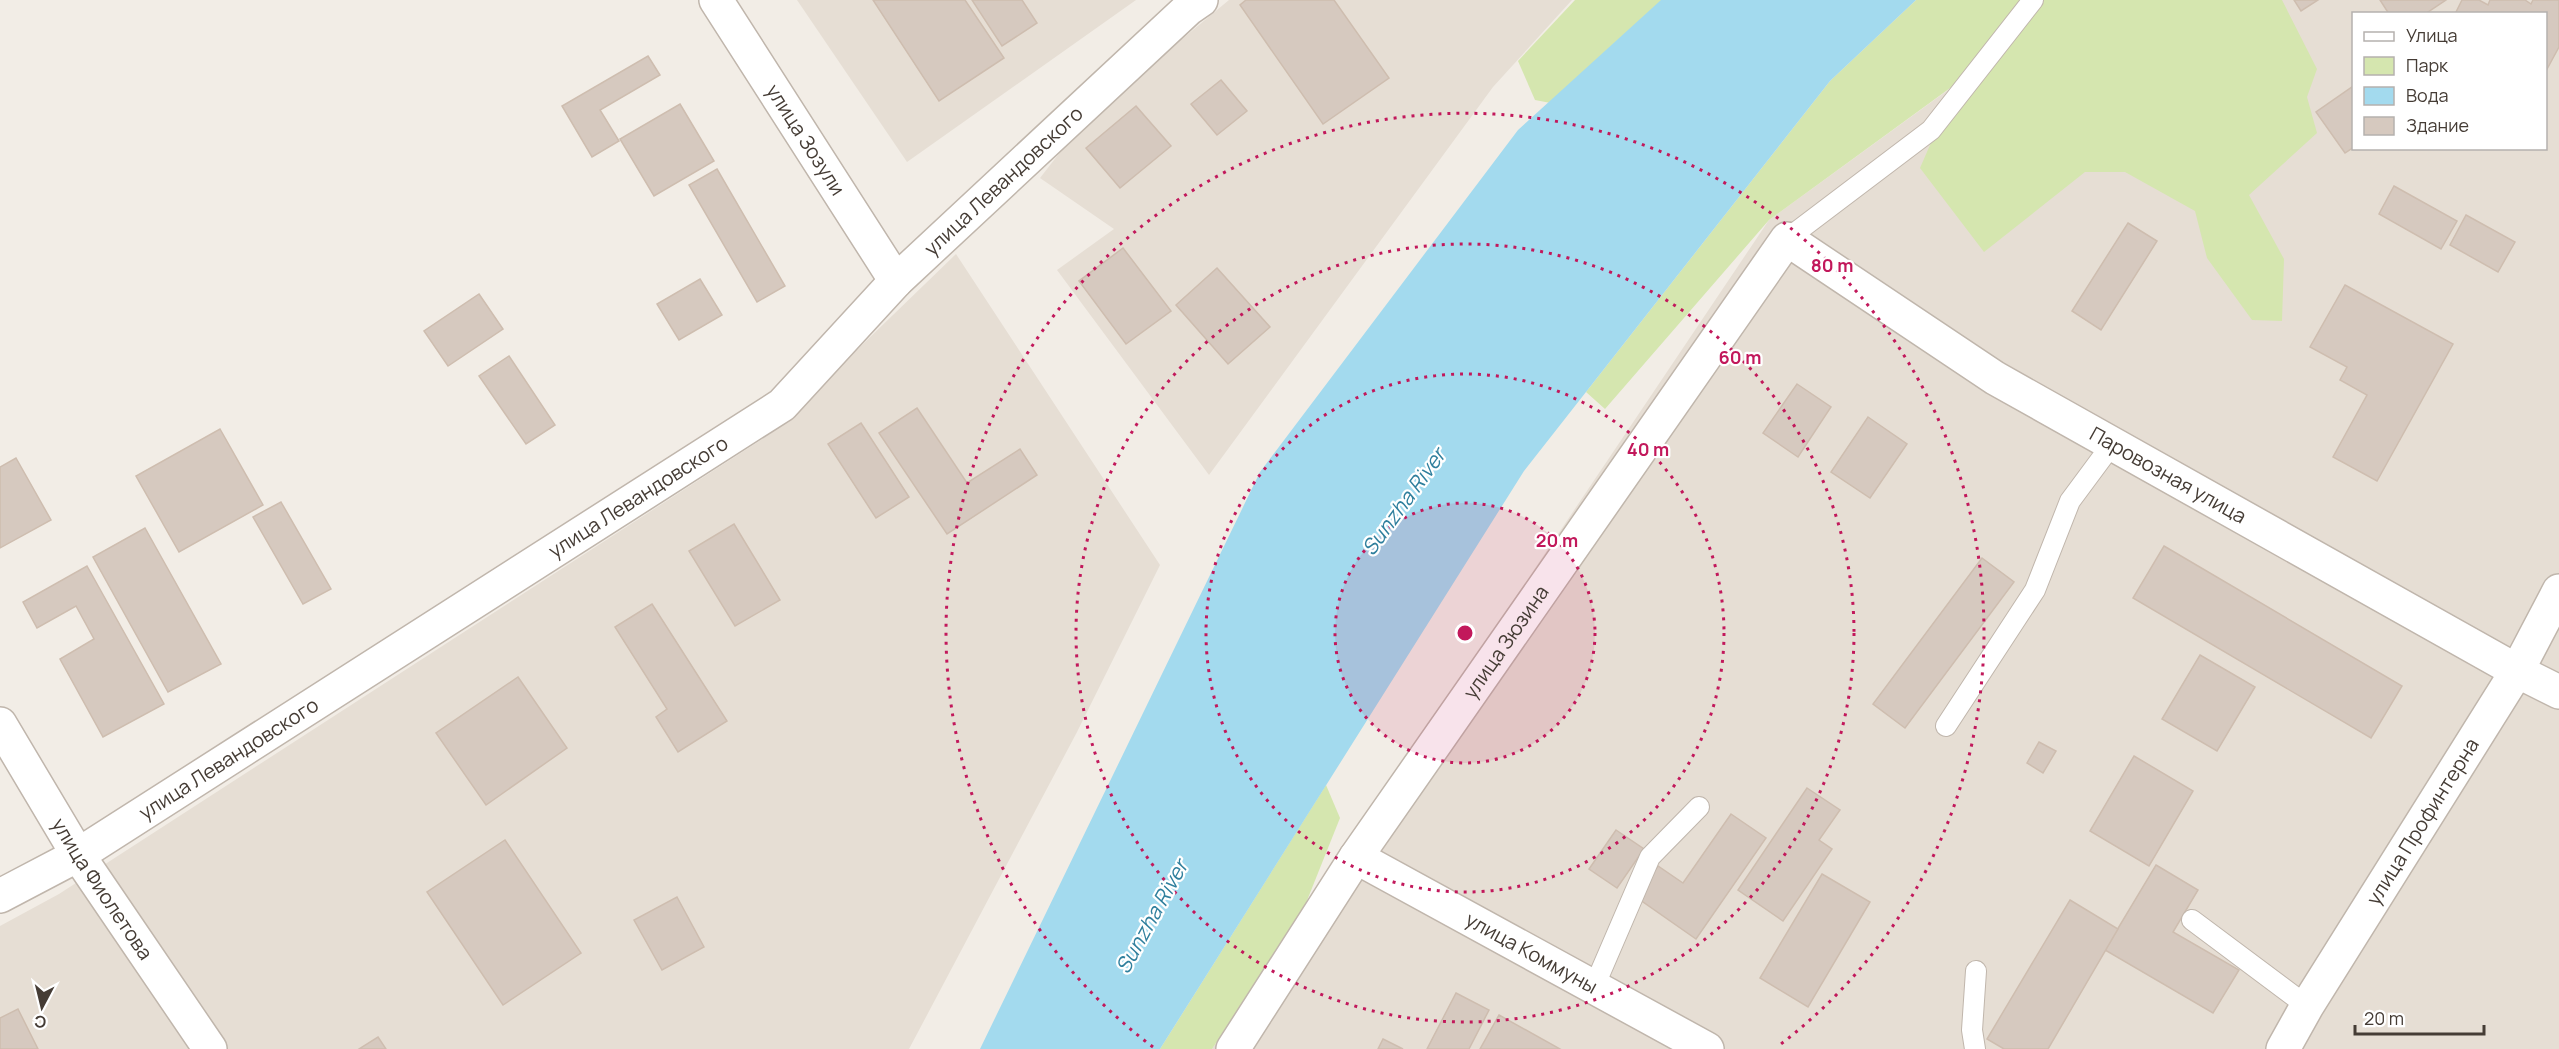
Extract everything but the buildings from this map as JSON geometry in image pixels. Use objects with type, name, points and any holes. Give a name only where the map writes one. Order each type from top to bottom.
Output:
[{"type":"street","name":"улица Зозули","points":[[716,0],[896,281]]},
{"type":"street","name":"улица Левандовского","points":[[0,896],[78,855],[782,405],[896,281],[1188,9],[1201,0]]},
{"type":"street","name":"Паровозная улица","points":[[1787,239],[1995,378],[2517,671],[2559,692]]},
{"type":"street","name":"улица Зюзина","points":[[1233,1049],[1356,857],[1787,239]]},
{"type":"street","name":"улица Профинтерна","points":[[2283,1049],[2307,1006],[2517,671],[2559,591]]},
{"type":"street","name":"улица Фиолетова","points":[[0,724],[78,855],[210,1049]]},
{"type":"street","name":"улица Коммуны","points":[[1356,857],[1707,1049]]},
{"type":"lane","points":[[1787,239],[1931,130],[2033,0]]},
{"type":"lane","points":[[1946,726],[2035,590],[2070,501],[2113,443]]},
{"type":"lane","points":[[1594,987],[1650,858],[1699,807]]},
{"type":"lane","points":[[2192,920],[2307,1006]]},
{"type":"lane","points":[[1975,1049],[1972,1030],[1976,972]]},
{"type":"shaded area","points":[[797,0],[1136,0],[907,162]]},
{"type":"shaded area","points":[[1229,0],[1572,0],[1493,87],[1209,475],[1057,270],[1114,229],[1040,178],[1086,119]]},
{"type":"shaded area","points":[[2072,0],[2559,0],[2559,1049],[1212,1049],[1769,220]]},
{"type":"shaded area","points":[[956,254],[1160,565],[1077,732],[909,1049],[0,1049],[0,926],[59,894],[770,434]]},
{"type":"green space","points":[[1575,0],[1669,0],[1561,105],[1535,100],[1518,61]]},
{"type":"green space","points":[[1916,0],[2282,0],[2317,69],[2307,97],[2317,133],[2249,195],[2284,259],[2282,321],[2252,320],[2207,258],[2195,211],[2125,172],[2085,172],[1984,252],[1920,168],[1957,83],[1769,220],[1605,409],[1586,392],[1830,81]]},
{"type":"green space","points":[[1326,785],[1340,818],[1300,918],[1212,1049],[1160,1049]]},
{"type":"water","name":"Sunzha River","points":[[1661,0],[1916,0],[1830,81],[1524,471],[1160,1049],[980,1049],[1260,472],[1518,130]]}]
